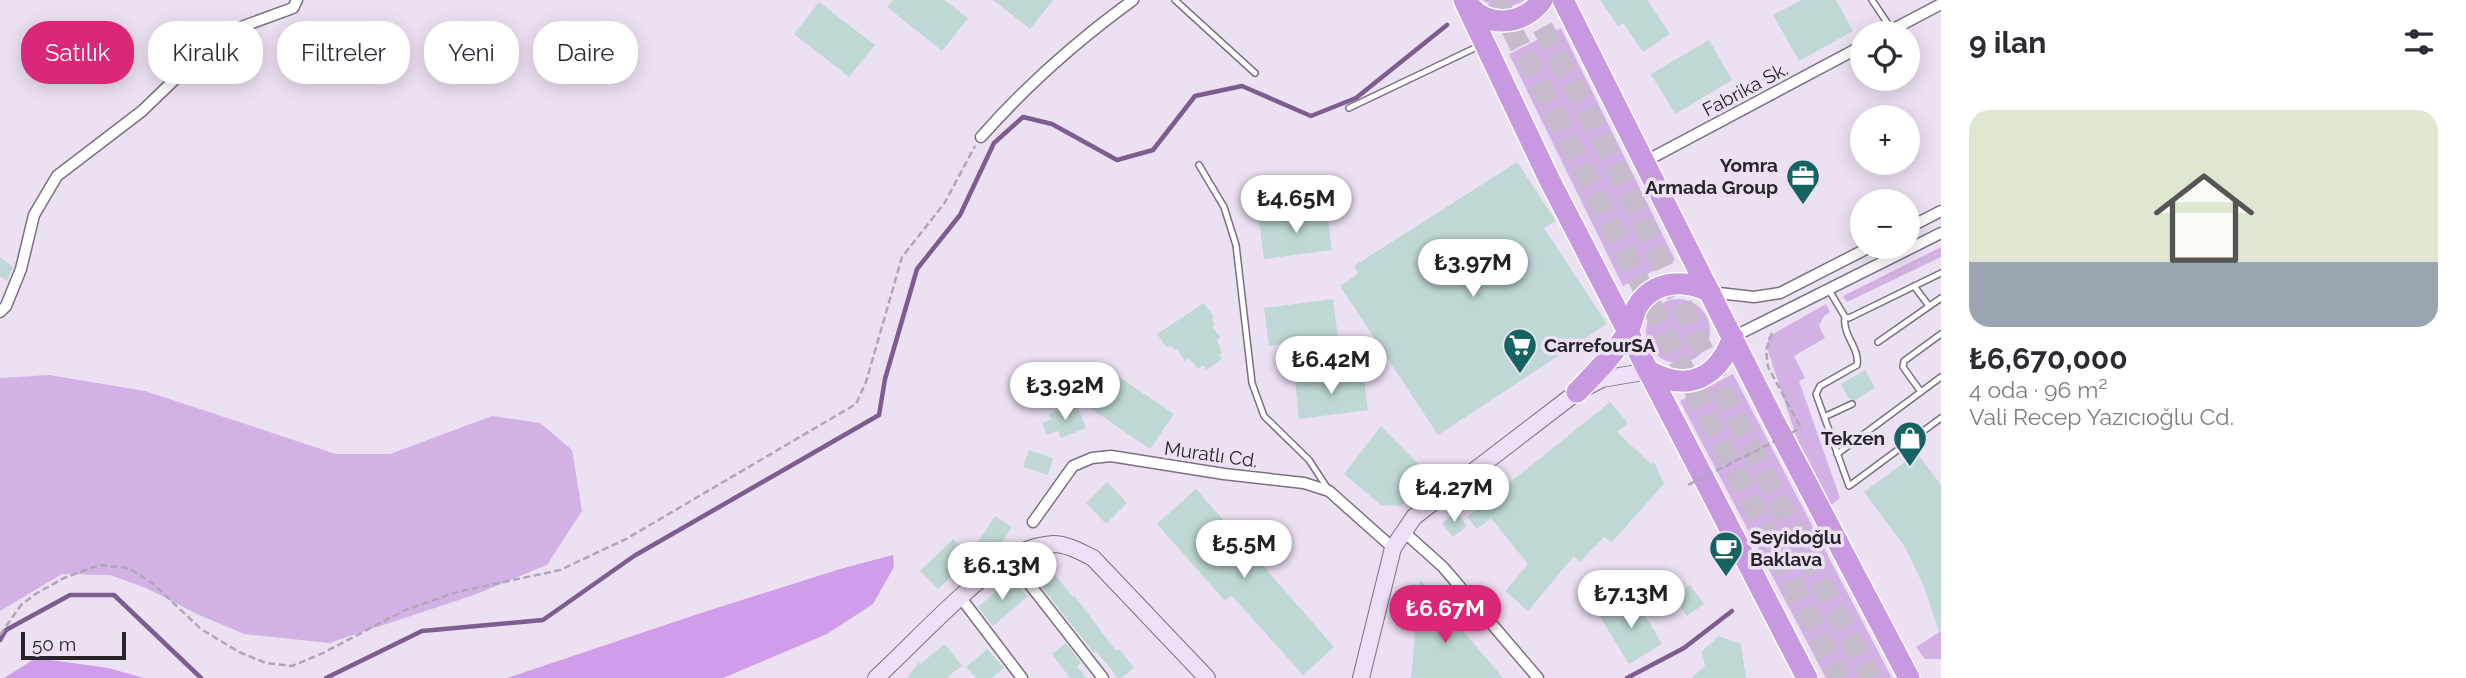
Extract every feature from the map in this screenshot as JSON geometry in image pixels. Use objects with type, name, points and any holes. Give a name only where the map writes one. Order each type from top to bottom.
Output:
[{"type":"highway","points":[[1465,0],[1483,17],[1499,22],[1529,14],[1542,0]]},
{"type":"highway","points":[[1465,0],[1549,179],[1807,678]]},
{"type":"highway","points":[[1563,0],[1909,678]]},
{"type":"highway","points":[[1577,392],[1629,331],[1636,310],[1653,291],[1666,285],[1681,283],[1698,286],[1710,292]]},
{"type":"highway","points":[[1649,371],[1664,380],[1681,382],[1698,379],[1713,371],[1733,337]]},
{"type":"street","points":[[0,312],[6,306],[21,269],[34,215],[57,176],[142,111],[222,34],[293,8],[298,0]]},
{"type":"street","points":[[981,136],[1092,29],[1133,0]]},
{"type":"street","points":[[1909,21],[1941,4]]},
{"type":"street","name":"Fabrika Sk.","points":[[1644,162],[1850,52]]},
{"type":"street","points":[[1920,222],[1941,211]]},
{"type":"street","points":[[1733,337],[1941,233]]},
{"type":"street","points":[[1710,292],[1754,297],[1780,293],[1850,257]]},
{"type":"street","points":[[1361,678],[1393,548],[1414,517],[1577,392],[1602,379],[1649,371]]},
{"type":"street","name":"Muratlı Cd.","points":[[1033,522],[1073,466],[1093,458],[1111,456],[1224,474],[1304,483],[1329,491],[1393,548]]},
{"type":"street","points":[[1404,532],[1443,567],[1538,678]]},
{"type":"street","points":[[876,678],[961,598],[1009,558],[1032,548],[1054,544],[1093,558],[1207,678]]},
{"type":"street","points":[[1009,558],[1102,678]]},
{"type":"street","points":[[961,598],[1022,678]]},
{"type":"lane","points":[[1175,0],[1255,73]]},
{"type":"lane","points":[[1872,0],[1883,21]]},
{"type":"lane","points":[[1349,108],[1485,43]]},
{"type":"lane","points":[[1199,165],[1224,207],[1236,245],[1252,383],[1264,416],[1309,460],[1329,491]]},
{"type":"lane","points":[[1845,317],[1849,318],[1941,273]]},
{"type":"lane","points":[[1914,286],[1929,306]]},
{"type":"lane","points":[[1829,290],[1845,317],[1844,326],[1858,356],[1857,365],[1819,386],[1816,394],[1849,486],[1941,418]]},
{"type":"lane","points":[[1878,342],[1941,298]]},
{"type":"lane","points":[[1921,392],[1903,368],[1904,361],[1941,334]]},
{"type":"lane","points":[[1837,454],[1941,377]]},
{"type":"lane","points":[[1824,417],[1852,404]]},
{"type":"path","points":[[0,635],[21,605],[64,578],[99,565],[129,568],[152,583],[201,629],[239,652],[266,663],[292,666],[323,653],[405,610],[457,592],[560,570],[626,539],[856,404],[866,382],[902,257],[944,204],[981,136]]},
{"type":"path","points":[[1688,485],[1801,428],[1789,404]]},
{"type":"shaded area","points":[[1482,0],[1525,0],[1504,7]]},
{"type":"shaded area","points":[[1561,28],[1675,260],[1623,286],[1509,54]]},
{"type":"shaded area","points":[[1941,247],[1941,257],[1847,302],[1843,296],[1920,259]]},
{"type":"shaded area","points":[[1672,299],[1684,299],[1701,308],[1708,319],[1708,343],[1701,354],[1684,363],[1672,363],[1660,358],[1651,349],[1646,337],[1646,325],[1651,313],[1660,304]]},
{"type":"shaded area","points":[[1826,304],[1830,312],[1824,316],[1819,326],[1825,338],[1794,356],[1805,378],[1799,381],[1840,498],[1829,507],[1802,454],[1768,351],[1768,337]]},
{"type":"shaded area","points":[[1733,374],[1892,678],[1826,678],[1680,401]]},
{"type":"shaded area","points":[[49,375],[145,391],[336,454],[390,454],[492,416],[540,423],[572,450],[582,511],[547,565],[474,595],[329,643],[244,634],[146,588],[110,575],[62,574],[0,611],[0,378]]},
{"type":"shaded area","points":[[893,555],[894,567],[873,604],[827,634],[723,678],[507,678],[701,613]]},
{"type":"shaded area","points":[[1941,631],[1941,659],[1925,659],[1916,647]]},
{"type":"shaded area","points":[[36,658],[108,668],[144,678],[4,678]]},
{"type":"building","points":[[893,0],[944,0],[968,18],[942,51],[887,7]]},
{"type":"building","points":[[993,0],[1053,0],[1030,29]]},
{"type":"building","points":[[1600,0],[1647,0],[1670,34],[1643,52],[1623,23],[1618,26]]},
{"type":"building","points":[[1802,0],[1836,0],[1850,26],[1850,33],[1799,61],[1773,15]]},
{"type":"building","points":[[819,2],[875,45],[849,77],[794,34]]},
{"type":"building","points":[[1709,40],[1732,80],[1675,114],[1651,74]]},
{"type":"building","points":[[1517,162],[1556,221],[1544,228],[1607,324],[1438,435],[1340,286],[1358,274],[1354,266]]},
{"type":"building","points":[[1327,212],[1332,250],[1264,259],[1259,221]]},
{"type":"building","points":[[0,257],[13,267],[7,281],[0,276]]},
{"type":"building","points":[[1333,299],[1338,337],[1269,346],[1264,308]]},
{"type":"building","points":[[1204,303],[1214,317],[1212,319],[1215,324],[1212,326],[1220,337],[1217,340],[1222,353],[1219,355],[1222,359],[1206,370],[1204,365],[1199,369],[1188,358],[1185,361],[1177,349],[1171,346],[1167,348],[1157,334]]},
{"type":"building","points":[[1865,370],[1875,388],[1855,400],[1849,399],[1841,384]]},
{"type":"building","points":[[1363,372],[1368,410],[1299,419],[1295,381]]},
{"type":"building","points":[[1113,373],[1174,414],[1150,449],[1090,408]]},
{"type":"building","points":[[1610,402],[1628,423],[1617,432],[1651,464],[1654,462],[1664,484],[1612,542],[1604,537],[1580,562],[1574,556],[1528,611],[1505,591],[1528,564],[1491,518],[1477,529],[1467,517]]},
{"type":"building","points":[[1076,403],[1086,428],[1061,438],[1058,431],[1047,435],[1042,423],[1051,419],[1049,414]]},
{"type":"building","points":[[1381,426],[1430,476],[1401,506],[1381,505],[1344,474]]},
{"type":"building","points":[[1029,450],[1053,458],[1048,475],[1023,467]]},
{"type":"building","points":[[1917,453],[1941,485],[1939,632],[1924,587],[1905,547],[1864,492]]},
{"type":"building","points":[[1107,482],[1127,503],[1106,524],[1086,503]]},
{"type":"building","points":[[1196,489],[1334,647],[1303,675],[1231,595],[1225,601],[1157,524]]},
{"type":"building","points":[[1456,512],[1467,526],[1453,537],[1442,523]]},
{"type":"building","points":[[995,516],[1012,527],[993,556],[976,545]]},
{"type":"building","points":[[953,539],[971,557],[938,589],[920,571]]},
{"type":"building","points":[[1051,570],[1073,597],[1074,595],[1116,651],[1119,649],[1134,668],[1121,678],[1118,678],[1096,651],[1094,653],[1037,581]]},
{"type":"building","points":[[1011,578],[1027,597],[993,626],[978,607]]},
{"type":"building","points":[[1420,580],[1503,678],[1411,678]]},
{"type":"building","points":[[1690,585],[1704,604],[1687,616],[1674,597]]},
{"type":"building","points":[[1634,596],[1662,644],[1629,664],[1600,617]]},
{"type":"building","points":[[1719,636],[1741,644],[1746,678],[1691,678],[1705,666],[1702,651]]},
{"type":"building","points":[[1066,643],[1081,663],[1077,666],[1086,678],[1070,678],[1052,654]]},
{"type":"building","points":[[945,644],[962,666],[946,678],[907,678],[919,662],[920,664]]},
{"type":"building","points":[[987,649],[1004,668],[992,678],[976,678],[966,667]]},
{"type":"waterway","points":[[326,678],[422,631],[543,620],[634,556],[879,415],[885,379],[917,269],[960,215],[994,143],[1023,117],[1052,124],[1117,160],[1153,150],[1195,96],[1242,86],[1311,116],[1356,98],[1447,25]]},
{"type":"waterway","points":[[0,640],[6,630],[70,595],[114,595],[201,678]]},
{"type":"waterway","points":[[1627,678],[1684,648],[1732,611]]},
{"type":"tunnel","points":[[1497,0],[1840,678]]},
{"type":"tunnel","points":[[1528,0],[1617,168],[1724,395],[1871,678]]},
{"type":"place","name":"Yomra Armada Group","points":[[1803,206]]},
{"type":"place","name":"CarrefourSA","points":[[1520,375]]},
{"type":"place","name":"Tekzen","points":[[1910,468]]},
{"type":"place","name":"Seyidoğlu Baklava","points":[[1726,578]]}]
